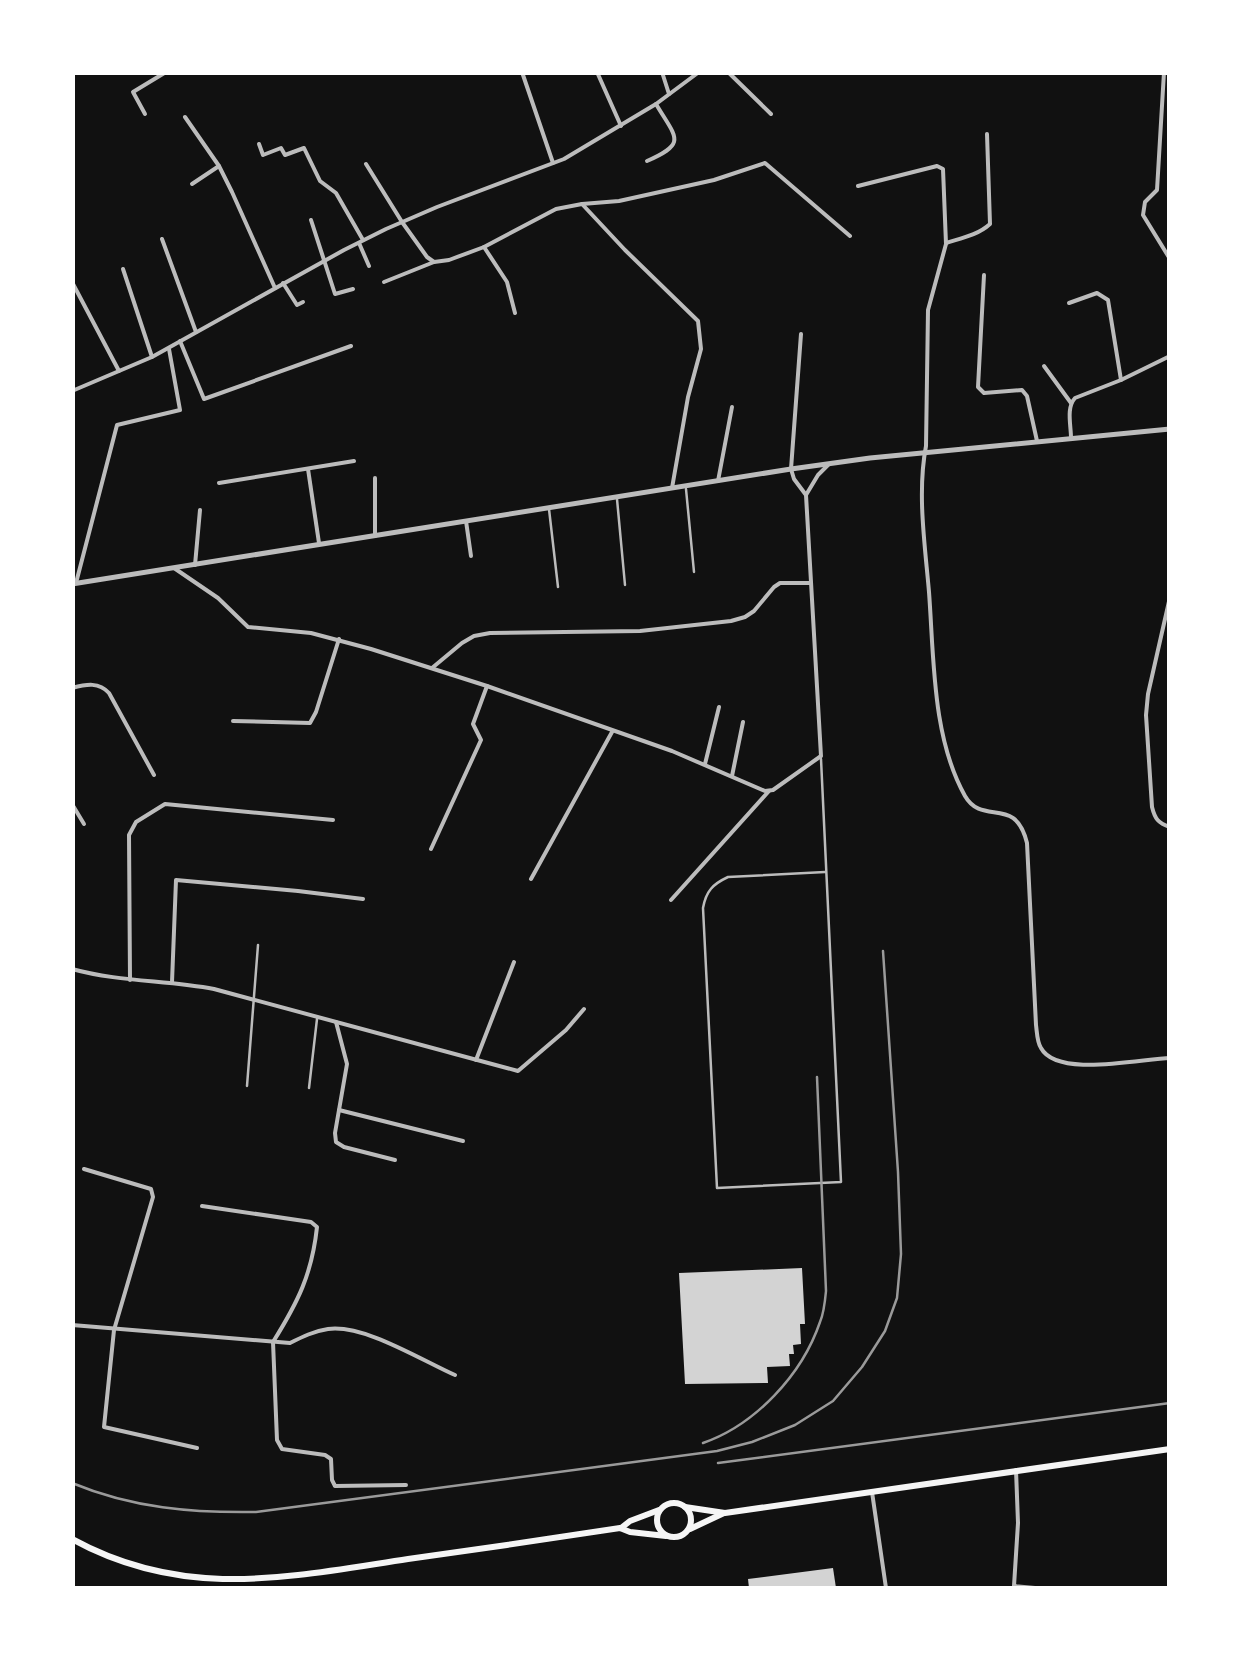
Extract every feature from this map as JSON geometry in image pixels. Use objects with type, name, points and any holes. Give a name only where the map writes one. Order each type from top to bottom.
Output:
[{"type":"main road","points":[[620,1528],[679,1537],[725,1513],[1170,1449]]},
{"type":"main road","points":[[72,1539],[151,1570],[241,1581],[620,1528],[670,1504],[725,1513]]},
{"type":"main road","points":[[684,1506],[692,1519],[689,1530]]},
{"type":"main road","points":[[662,1509],[657,1523],[666,1536]]},
{"type":"street","points":[[145,114],[133,92],[166,72]]},
{"type":"street","points":[[522,72],[553,164]]},
{"type":"street","points":[[597,72],[621,126]]},
{"type":"street","points":[[662,72],[669,94]]},
{"type":"street","points":[[728,72],[772,114]]},
{"type":"street","points":[[1164,72],[1158,184],[1145,202],[1142,215],[1170,259]]},
{"type":"street","points":[[72,391],[152,357],[402,222],[564,160],[656,104],[697,73]]},
{"type":"street","points":[[647,161],[672,150],[675,142],[656,104]]},
{"type":"street","points":[[185,116],[218,166],[275,288]]},
{"type":"street","points":[[946,242],[984,230],[990,224],[987,134]]},
{"type":"street","points":[[259,144],[263,156],[282,148],[285,155],[304,148],[320,182],[336,193],[369,266]]},
{"type":"street","points":[[384,282],[484,247],[556,209],[619,201],[714,180],[765,162],[850,236]]},
{"type":"street","points":[[366,164],[402,222],[434,262]]},
{"type":"street","points":[[192,184],[218,166]]},
{"type":"street","points":[[858,186],[940,166],[943,169],[946,242],[928,310],[922,467],[938,704],[959,783],[973,807],[1012,816],[1024,827],[1036,1025],[1041,1049],[1066,1064],[1170,1058]]},
{"type":"street","points":[[582,204],[698,322],[701,349],[672,489]]},
{"type":"street","points":[[310,220],[336,294],[353,289]]},
{"type":"street","points":[[162,240],[196,332]]},
{"type":"street","points":[[484,247],[508,282],[515,314]]},
{"type":"street","points":[[123,268],[152,357]]},
{"type":"street","points":[[984,275],[978,387],[984,394],[1022,390],[1038,441]]},
{"type":"street","points":[[283,283],[298,306],[303,302]]},
{"type":"street","points":[[74,285],[120,372]]},
{"type":"street","points":[[1068,303],[1098,293],[1108,300],[1120,380]]},
{"type":"street","points":[[801,334],[792,469],[806,496]]},
{"type":"street","points":[[180,342],[204,399],[350,346]]},
{"type":"street","points":[[168,348],[180,410],[117,425],[74,584],[792,469],[1170,429]]},
{"type":"street","points":[[1071,403],[1170,356]]},
{"type":"street","points":[[1044,366],[1071,403],[1072,438]]},
{"type":"street","points":[[718,482],[732,407]]},
{"type":"street","points":[[219,483],[354,462]]},
{"type":"street","points":[[671,900],[769,791],[821,756],[806,496],[829,464]]},
{"type":"street","points":[[308,468],[320,545]]},
{"type":"street","points":[[375,478],[375,536]]},
{"type":"street","points":[[194,565],[200,510]]},
{"type":"street","points":[[466,521],[470,556]]},
{"type":"street","points":[[174,568],[218,598],[248,627],[311,633],[432,668],[706,764],[769,791]]},
{"type":"street","points":[[432,668],[474,636],[640,630],[731,621],[754,612],[774,586],[810,583]]},
{"type":"street","points":[[1170,597],[1146,714],[1152,807],[1160,824],[1170,827]]},
{"type":"street","points":[[233,721],[310,723],[340,640]]},
{"type":"street","points":[[72,688],[92,684],[103,686],[110,693],[154,775]]},
{"type":"street","points":[[431,849],[481,740],[473,724],[487,686]]},
{"type":"street","points":[[706,764],[719,707]]},
{"type":"street","points":[[732,776],[742,722]]},
{"type":"street","points":[[531,879],[612,732]]},
{"type":"street","points":[[72,804],[84,824]]},
{"type":"street","points":[[130,980],[129,835],[136,822],[165,804],[332,820]]},
{"type":"street","points":[[172,982],[176,880],[363,899]]},
{"type":"street","points":[[476,1060],[514,962]]},
{"type":"street","points":[[72,969],[103,977],[214,988],[518,1072],[584,1010]]},
{"type":"street","points":[[336,1022],[347,1064],[336,1142],[396,1160]]},
{"type":"street","points":[[339,1110],[462,1141]]},
{"type":"street","points":[[84,1169],[151,1189],[154,1197],[114,1330],[104,1428],[197,1448]]},
{"type":"street","points":[[202,1206],[311,1222],[317,1227],[306,1282],[273,1342],[278,1440],[282,1449],[331,1458],[335,1486],[406,1485]]},
{"type":"street","points":[[72,1325],[290,1343],[330,1328],[351,1330],[368,1334],[455,1375]]},
{"type":"street","points":[[1016,1470],[1014,1587],[1035,1588]]},
{"type":"street","points":[[872,1492],[886,1588]]},
{"type":"street","points":[[210,1588],[214,1580]]},
{"type":"lane","points":[[686,487],[694,572]]},
{"type":"lane","points":[[617,497],[624,585]]},
{"type":"lane","points":[[549,508],[558,586]]},
{"type":"lane","points":[[821,756],[841,1182],[717,1188],[705,898],[710,889],[728,877],[825,872]]},
{"type":"lane","points":[[247,1086],[258,945]]},
{"type":"lane","points":[[309,1088],[318,1017]]},
{"type":"building","points":[[802,1268],[805,1324],[800,1324],[801,1344],[793,1345],[794,1354],[789,1354],[790,1366],[767,1367],[768,1383],[685,1384],[679,1273]]},
{"type":"building","points":[[833,1568],[836,1588],[749,1588],[748,1579]]},
{"type":"railway","points":[[72,1483],[162,1507],[256,1512],[717,1451],[795,1425],[833,1401],[862,1367],[885,1331],[897,1298],[901,1254],[898,1172],[883,951]]},
{"type":"railway","points":[[703,1443],[741,1424],[774,1396],[801,1361],[821,1319],[826,1291],[817,1077]]},
{"type":"railway","points":[[718,1463],[1170,1403]]}]
